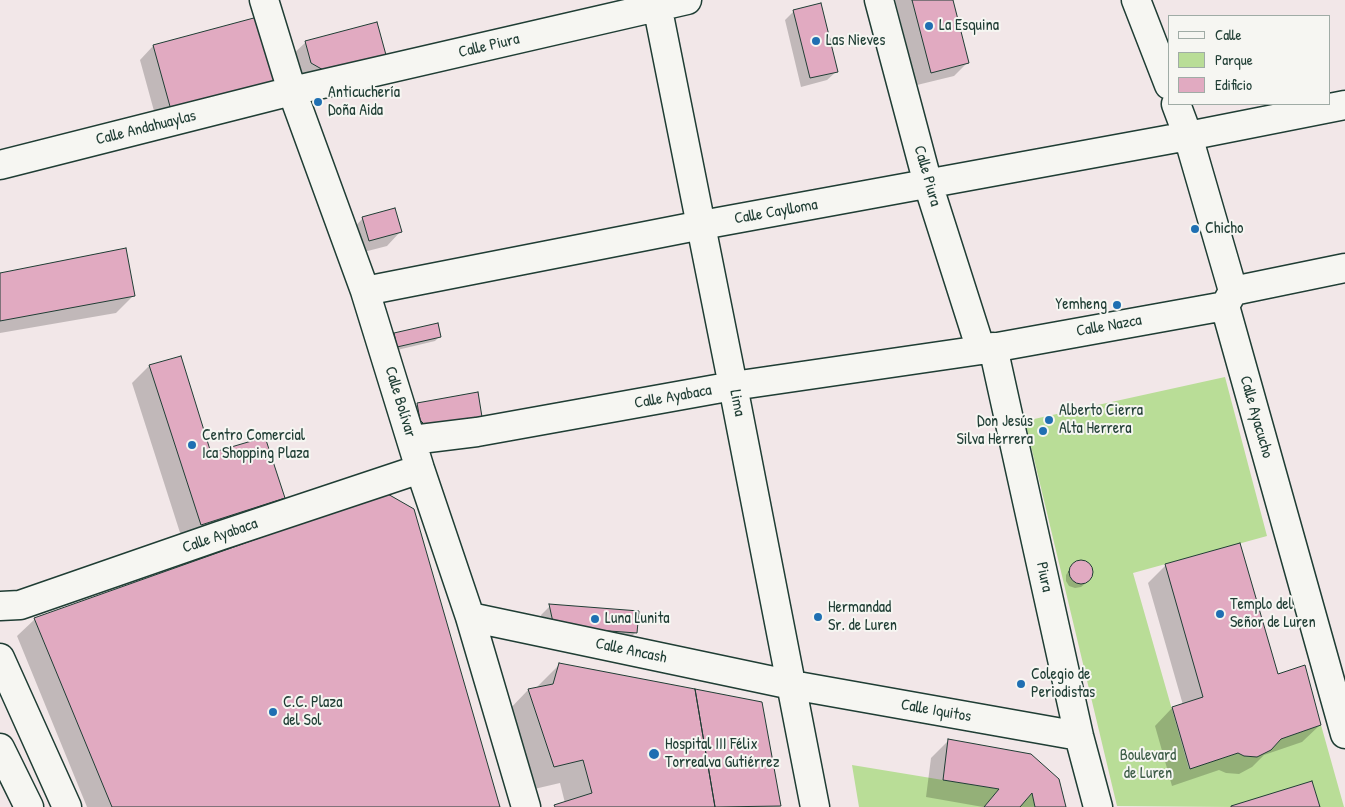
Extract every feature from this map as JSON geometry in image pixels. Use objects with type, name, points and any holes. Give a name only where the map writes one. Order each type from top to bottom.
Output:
[{"type":"street","name":"Calle Bolívar","points":[[264,0],[292,91],[365,291],[420,469],[470,617],[526,807]]},
{"type":"street","name":"Calle Piura","points":[[292,91],[657,3],[687,0]]},
{"type":"street","name":"Calle Piura","points":[[879,0],[928,184],[987,348]]},
{"type":"street","points":[[1136,0],[1168,82]]},
{"type":"street","name":"Lima","points":[[657,3],[734,386],[815,807]]},
{"type":"street","name":"Calle Andahuaylas","points":[[0,165],[292,91]]},
{"type":"street","name":"Calle Ayacucho","points":[[1176,105],[1188,136],[1345,734]]},
{"type":"street","name":"Calle Caylloma","points":[[365,291],[702,225],[1188,136],[1345,105]]},
{"type":"street","name":"Calle Nazca","points":[[987,348],[1229,298],[1345,268]]},
{"type":"street","name":"Calle Ayabaca","points":[[412,440],[477,432],[734,386],[987,348]]},
{"type":"street","name":"Piura","points":[[987,348],[1098,807]]},
{"type":"street","name":"Calle Ayabaca","points":[[7,610],[219,536],[420,469]]},
{"type":"street","name":"Calle Ancash","points":[[470,617],[792,685]]},
{"type":"street","points":[[0,658],[67,807]]},
{"type":"street","name":"Calle Iquitos","points":[[792,685],[1080,736]]},
{"type":"street","points":[[0,748],[29,807]]},
{"type":"green space","name":"Boulevard de Luren","points":[[1225,377],[1267,536],[1133,573],[1189,769],[1238,753],[1244,756],[1257,757],[1271,750],[1281,739],[1321,725],[1344,807],[1320,807],[1312,781],[1231,807],[1117,806],[1025,421]]},
{"type":"green space","points":[[852,765],[999,789],[984,807],[859,807]]},
{"type":"green space","points":[[1032,793],[1035,807],[1020,807]]},
{"type":"building","points":[[912,0],[953,0],[969,63],[931,73]]},
{"type":"building","name":"Las Nieves","points":[[821,3],[838,72],[810,78],[793,10]]},
{"type":"building","points":[[265,15],[280,71],[274,81],[171,110],[153,45]]},
{"type":"building","points":[[377,22],[386,55],[325,71],[311,63],[305,41]]},
{"type":"building","points":[[395,208],[402,232],[369,241],[362,217]]},
{"type":"building","points":[[126,248],[135,296],[0,321],[0,273]]},
{"type":"building","points":[[438,323],[441,337],[397,347],[394,333]]},
{"type":"building","name":"Centro Comercial Ica Shopping Plaza","points":[[181,356],[211,453],[265,437],[285,498],[201,525],[149,365]]},
{"type":"building","points":[[478,392],[482,417],[427,427],[420,420],[417,403]]},
{"type":"building","name":"C.C. Plaza del Sol","points":[[386,493],[414,509],[500,807],[112,807],[34,618]]},
{"type":"building","name":"Templo del Señor de Luren","points":[[1240,543],[1278,674],[1305,665],[1321,725],[1281,739],[1271,750],[1257,757],[1244,756],[1238,753],[1190,769],[1172,707],[1203,697],[1165,564]]},
{"type":"building","points":[[1081,560],[1086,561],[1092,567],[1092,577],[1086,583],[1081,584],[1076,583],[1070,577],[1069,572],[1070,567],[1076,561]]},
{"type":"building","name":"Luna Lunita","points":[[549,604],[639,611],[637,633],[554,627]]},
{"type":"building","name":"Hospital III Félix Torrealva Gutiérrez","points":[[559,663],[695,689],[715,807],[555,807],[554,805],[592,793],[583,760],[554,767],[528,689],[553,684]]},
{"type":"building","points":[[695,689],[762,702],[781,806],[715,807]]},
{"type":"building","points":[[948,739],[1031,754],[1059,779],[1066,807],[1035,807],[1032,793],[1020,807],[984,807],[999,789],[943,780]]},
{"type":"building","points":[[1312,781],[1320,807],[1231,807],[1231,806]]},
{"type":"place","name":"La Esquina","points":[[929,26]]},
{"type":"place","name":"Las Nieves","points":[[816,41]]},
{"type":"place","name":"Anticuchería Doña Aida","points":[[318,102]]},
{"type":"place","name":"Chicho","points":[[1195,229]]},
{"type":"place","name":"Yemheng","points":[[1117,305]]},
{"type":"place","name":"Alberto Cierra Alta Herrera","points":[[1049,420]]},
{"type":"place","name":"Don Jesús Silva Herrera","points":[[1043,431]]},
{"type":"place","name":"Centro Comercial Ica Shopping Plaza","points":[[192,445]]},
{"type":"place","name":"Templo del Señor de Luren","points":[[1220,614]]},
{"type":"place","name":"Hermandad Sr. de Luren","points":[[818,617]]},
{"type":"place","name":"Luna Lunita","points":[[595,619]]},
{"type":"place","name":"Colegio de Periodistas","points":[[1021,684]]},
{"type":"place","name":"C.C. Plaza del Sol","points":[[273,712]]},
{"type":"place","name":"Hospital III Félix Torrealva Gutiérrez","points":[[654,754]]}]
